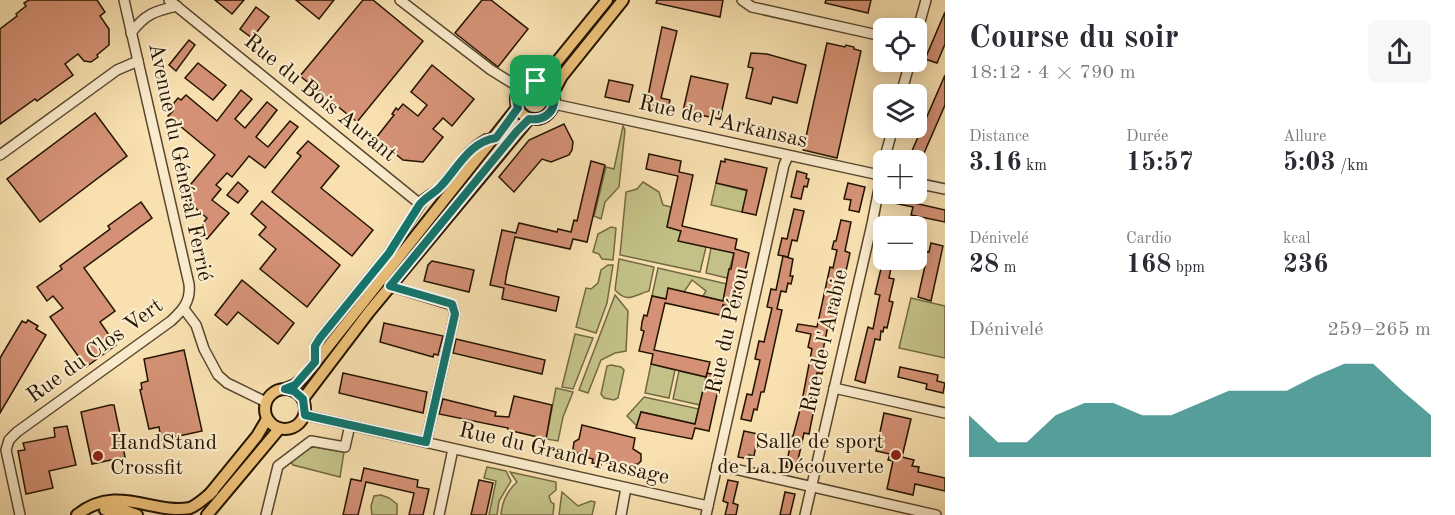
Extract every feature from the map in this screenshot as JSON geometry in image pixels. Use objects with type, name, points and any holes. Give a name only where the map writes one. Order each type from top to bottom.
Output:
[{"type":"main road","points":[[607,0],[551,69],[536,81],[520,88],[516,100],[518,108],[529,119],[545,117],[552,109],[553,99],[562,76],[623,0]]},
{"type":"main road","points":[[536,81],[546,85],[553,99]]},
{"type":"main road","points":[[518,108],[315,362],[295,385],[273,393],[266,402],[267,419],[279,429],[292,429],[303,421],[305,415],[303,399],[313,384],[390,286],[529,119]]},
{"type":"main road","points":[[285,389],[294,391],[303,399]]},
{"type":"main road","points":[[193,515],[257,436],[267,419]]},
{"type":"main road","points":[[210,512],[279,429]]},
{"type":"main road","points":[[77,515],[99,505],[115,502],[166,513],[180,512],[198,504],[213,491]]},
{"type":"main road","points":[[90,515],[117,509],[130,511],[137,515]]},
{"type":"street","name":"Avenue du Général Ferrié","points":[[124,0],[189,284],[189,298],[184,309],[196,325],[204,349],[218,375],[227,383],[266,402]]},
{"type":"street","points":[[400,0],[491,70],[520,88]]},
{"type":"street","points":[[742,0],[752,7],[873,34]]},
{"type":"street","points":[[921,18],[926,0]]},
{"type":"street","points":[[131,33],[149,15],[173,3]]},
{"type":"street","name":"Rue du Bois Aurant","points":[[173,3],[420,204]]},
{"type":"street","points":[[0,155],[117,70],[138,61]]},
{"type":"street","name":"Rue de l'Arkansas","points":[[553,99],[788,156],[873,174]]},
{"type":"street","points":[[315,362],[315,346],[320,338],[389,253],[424,198],[440,188],[469,152],[486,139],[496,138]]},
{"type":"street","name":"Rue du Pérou","points":[[707,511],[784,165],[788,156]]},
{"type":"street","points":[[927,185],[945,189]]},
{"type":"street","name":"Rue de l'Arabie","points":[[805,515],[876,204]]},
{"type":"street","points":[[390,286],[452,304],[455,314],[426,442]]},
{"type":"street","name":"Rue du Clos Vert","points":[[20,515],[3,450],[9,440],[171,321],[184,309]]},
{"type":"street","points":[[834,388],[945,413]]},
{"type":"street","name":"Rue du Grand Passage","points":[[305,415],[626,488],[707,511]]},
{"type":"street","points":[[266,515],[278,466],[311,441],[345,447],[350,425]]},
{"type":"street","points":[[439,515],[453,449]]},
{"type":"street","points":[[717,465],[936,515]]},
{"type":"street","points":[[621,515],[626,488]]},
{"type":"shaded area","points":[[623,126],[625,130],[619,187],[605,202],[601,219],[594,216],[606,167],[614,169]]},
{"type":"shaded area","points":[[643,182],[659,192],[663,205],[671,207],[667,227],[681,231],[679,241],[706,247],[700,272],[620,255],[626,192],[637,189]]},
{"type":"shaded area","points":[[716,183],[747,191],[742,212],[711,205]]},
{"type":"shaded area","points":[[611,227],[616,228],[613,260],[602,259],[599,254],[593,252],[598,234]]},
{"type":"shaded area","points":[[711,248],[734,253],[727,278],[706,273]]},
{"type":"shaded area","points":[[619,259],[654,267],[649,291],[628,298],[615,290]]},
{"type":"shaded area","points":[[608,265],[613,265],[607,303],[596,333],[576,327],[586,288],[591,289],[598,283],[601,270]]},
{"type":"shaded area","points":[[658,268],[727,284],[723,301],[703,296],[706,291],[692,280],[684,292],[669,289],[666,299],[652,296]]},
{"type":"shaded area","points":[[615,295],[628,311],[626,351],[615,353],[601,360],[588,393],[579,390]]},
{"type":"shaded area","points":[[911,298],[945,306],[945,358],[899,348]]},
{"type":"shaded area","points":[[575,334],[593,338],[573,389],[562,387]]},
{"type":"shaded area","points":[[651,364],[675,370],[669,398],[645,393]]},
{"type":"shaded area","points":[[611,365],[624,370],[618,398],[614,400],[604,398],[601,394],[607,366]]},
{"type":"shaded area","points":[[679,371],[706,377],[700,405],[673,399]]},
{"type":"shaded area","points":[[556,388],[573,392],[563,417],[558,441],[546,439]]},
{"type":"shaded area","points":[[644,397],[699,409],[695,424],[641,412],[637,426],[627,416]]},
{"type":"shaded area","points":[[309,448],[344,452],[340,477],[293,465],[291,462]]},
{"type":"shaded area","points":[[487,467],[506,471],[511,481],[499,501],[497,515],[489,515],[496,481],[484,478]]},
{"type":"shaded area","points":[[510,472],[556,482],[556,490],[549,496],[554,504],[553,515],[501,515],[506,497],[517,482]]},
{"type":"shaded area","points":[[562,492],[578,506],[591,501],[595,502],[592,515],[559,515]]},
{"type":"shaded area","points":[[381,495],[397,504],[397,515],[372,515],[371,506],[374,496]]},
{"type":"building","points":[[29,0],[97,0],[105,12],[100,16],[109,29],[109,45],[91,62],[84,61],[78,54],[65,64],[73,75],[0,124],[0,29],[17,16],[16,14],[26,6],[24,3]]},
{"type":"building","points":[[215,0],[244,0],[232,14]]},
{"type":"building","points":[[296,0],[334,0],[319,19]]},
{"type":"building","points":[[363,0],[373,0],[423,41],[357,122],[300,76]]},
{"type":"building","points":[[482,0],[491,0],[528,29],[498,67],[455,33]]},
{"type":"building","points":[[657,0],[723,0],[720,17],[656,3]]},
{"type":"building","points":[[826,0],[871,0],[868,13],[825,3]]},
{"type":"building","points":[[256,7],[269,17],[252,38],[240,29]]},
{"type":"building","points":[[945,12],[945,44],[937,63],[927,60],[927,54]]},
{"type":"building","points":[[662,27],[677,31],[661,98],[670,100],[668,110],[646,106]]},
{"type":"building","points":[[189,40],[195,45],[176,71],[169,65]]},
{"type":"building","points":[[827,43],[845,47],[846,45],[861,51],[837,158],[803,150]]},
{"type":"building","points":[[751,53],[767,54],[806,65],[797,103],[773,97],[771,104],[746,98],[753,68],[748,67]]},
{"type":"building","points":[[198,63],[226,85],[213,100],[185,78]]},
{"type":"building","points":[[432,65],[474,99],[452,126],[443,118],[433,129],[443,137],[423,162],[403,160],[376,138],[394,115],[392,114],[396,108],[398,110],[403,104],[418,116],[427,105],[411,92]]},
{"type":"building","points":[[945,75],[945,105],[925,150],[912,150],[918,138],[927,138],[927,116]]},
{"type":"building","points":[[691,76],[728,84],[720,119],[700,115],[700,118],[683,111]]},
{"type":"building","points":[[609,80],[633,85],[629,102],[605,97]]},
{"type":"building","points":[[241,90],[252,99],[235,119],[245,128],[267,102],[277,110],[256,137],[268,147],[290,121],[298,127],[265,168],[249,156],[232,177],[227,173],[216,185],[221,189],[212,200],[229,213],[207,239],[197,231],[207,218],[186,200],[190,194],[186,190],[215,155],[168,116],[173,111],[170,108],[178,98],[181,100],[186,95],[217,121]]},
{"type":"building","points":[[95,113],[127,156],[40,222],[7,179]]},
{"type":"building","points":[[564,124],[573,142],[569,155],[551,162],[542,159],[514,192],[499,177],[529,140]]},
{"type":"building","points":[[308,141],[339,166],[321,188],[373,230],[352,256],[272,192],[301,156],[297,153]]},
{"type":"building","points":[[649,154],[681,161],[679,172],[693,175],[682,226],[737,239],[735,249],[749,253],[737,308],[723,305],[720,315],[665,303],[654,350],[710,362],[706,377],[651,364],[653,354],[639,351],[644,331],[641,330],[642,322],[644,315],[647,316],[652,296],[666,299],[668,288],[723,301],[734,253],[678,241],[681,231],[667,227],[678,176],[646,169]]},
{"type":"building","points":[[725,159],[767,168],[756,215],[742,212],[747,190],[716,183],[721,161],[725,162]]},
{"type":"building","points":[[591,161],[605,165],[587,242],[573,239],[570,249],[515,237],[505,284],[559,297],[556,311],[502,299],[504,288],[490,285],[502,230],[516,233],[519,223],[557,232],[558,229],[571,232],[574,220],[577,221]]},
{"type":"building","points":[[797,171],[807,174],[806,178],[809,179],[807,187],[804,186],[801,199],[791,197]]},
{"type":"building","points":[[238,182],[248,191],[238,203],[227,195]]},
{"type":"building","points":[[848,183],[865,187],[859,212],[849,210],[851,200],[844,199]]},
{"type":"building","points":[[262,201],[340,265],[307,307],[260,269],[276,249],[259,235],[266,227],[251,214]]},
{"type":"building","points":[[141,202],[152,218],[84,268],[115,311],[100,322],[116,345],[86,367],[50,317],[63,308],[53,296],[47,301],[37,287],[62,269],[60,266],[110,229],[108,226]]},
{"type":"building","points":[[899,204],[918,204],[945,210],[945,222],[927,218],[927,216],[911,215],[913,207]]},
{"type":"building","points":[[794,209],[804,211],[797,241],[792,240],[788,257],[778,255],[782,238],[787,239]]},
{"type":"building","points":[[841,220],[851,222],[845,251],[850,253],[846,271],[841,270],[833,303],[838,304],[834,322],[829,321],[822,355],[827,356],[822,374],[817,373],[813,390],[809,408],[814,409],[809,434],[804,433],[796,469],[786,467],[790,446],[788,445],[790,436],[793,436],[801,406],[812,349],[808,347],[811,334],[796,331],[798,324],[817,327],[830,267],[833,268],[837,250],[832,249]]},
{"type":"building","points":[[931,243],[943,246],[931,301],[918,297],[924,270],[927,270],[927,252],[929,252]]},
{"type":"building","points":[[783,256],[793,259],[790,276],[793,276],[786,292],[781,291],[777,309],[782,310],[764,392],[761,392],[757,410],[754,409],[751,421],[741,419],[747,394],[752,395],[760,360],[755,359],[759,341],[764,342],[772,308],[767,307],[771,289],[776,290]]},
{"type":"building","points":[[432,261],[474,270],[469,292],[424,281],[428,265]]},
{"type":"building","points":[[881,270],[891,270],[889,278],[894,279],[889,301],[893,302],[887,328],[884,327],[883,332],[881,331],[880,340],[875,339],[865,383],[855,380],[868,327],[873,329],[880,295],[875,294]]},
{"type":"building","points":[[242,280],[294,323],[278,344],[238,312],[227,325],[215,315]]},
{"type":"building","points":[[28,320],[46,335],[0,413],[0,358],[22,321],[26,323]]},
{"type":"building","points":[[384,323],[443,336],[438,355],[434,354],[433,357],[380,342]]},
{"type":"building","points":[[456,339],[545,360],[542,374],[453,353]]},
{"type":"building","points":[[184,350],[202,431],[161,440],[159,427],[149,429],[140,390],[142,389],[141,383],[148,381],[144,359]]},
{"type":"building","points":[[900,367],[938,375],[937,381],[945,383],[943,393],[926,389],[927,384],[898,377]]},
{"type":"building","points":[[343,373],[427,392],[423,413],[339,393]]},
{"type":"building","points":[[707,373],[721,376],[709,431],[695,428],[692,439],[636,428],[641,412],[695,424]]},
{"type":"building","points":[[514,396],[552,405],[546,439],[508,430],[508,428],[439,414],[443,399],[496,412],[495,416],[509,417]]},
{"type":"building","points":[[114,405],[125,457],[92,464],[81,412]]},
{"type":"building","name":"Salle de sport de La Découverte","points":[[884,413],[911,419],[902,457],[914,460],[912,466],[919,467],[918,472],[945,478],[945,491],[915,484],[913,495],[887,489],[893,461],[888,460],[890,454],[876,451]]},
{"type":"building","points":[[582,425],[635,438],[633,449],[641,454],[641,461],[628,467],[602,462],[601,465],[592,463],[593,459],[573,449],[574,442],[579,439]]},
{"type":"building","points":[[67,426],[76,465],[49,471],[53,488],[26,494],[18,451],[25,450],[23,443],[55,437],[54,428]]},
{"type":"building","points":[[744,431],[758,434],[754,456],[749,455],[749,459],[738,457]]},
{"type":"building","points":[[364,468],[418,480],[417,487],[429,489],[423,515],[409,515],[414,493],[366,482],[358,515],[343,515],[351,479],[361,481]]},
{"type":"building","points":[[479,480],[493,483],[486,515],[471,515]]},
{"type":"building","points":[[728,480],[738,482],[733,503],[738,505],[736,515],[725,515],[728,503],[723,501]]},
{"type":"building","points":[[785,492],[795,494],[790,515],[780,515]]},
{"type":"place","name":"Salle de sport de La Découverte","points":[[896,455]]},
{"type":"place","name":"HandStand Crossfit","points":[[98,456]]},
{"type":"route","points":[[536,81],[546,85],[553,93],[554,104],[549,114],[540,119],[529,119],[517,131],[390,286],[452,304],[455,314],[426,442],[305,415],[303,399],[298,393],[285,389],[295,385],[315,362],[315,346],[320,338],[389,253],[424,198],[440,188],[477,145],[486,139],[496,138],[518,108],[516,96],[520,88],[536,81]]}]
